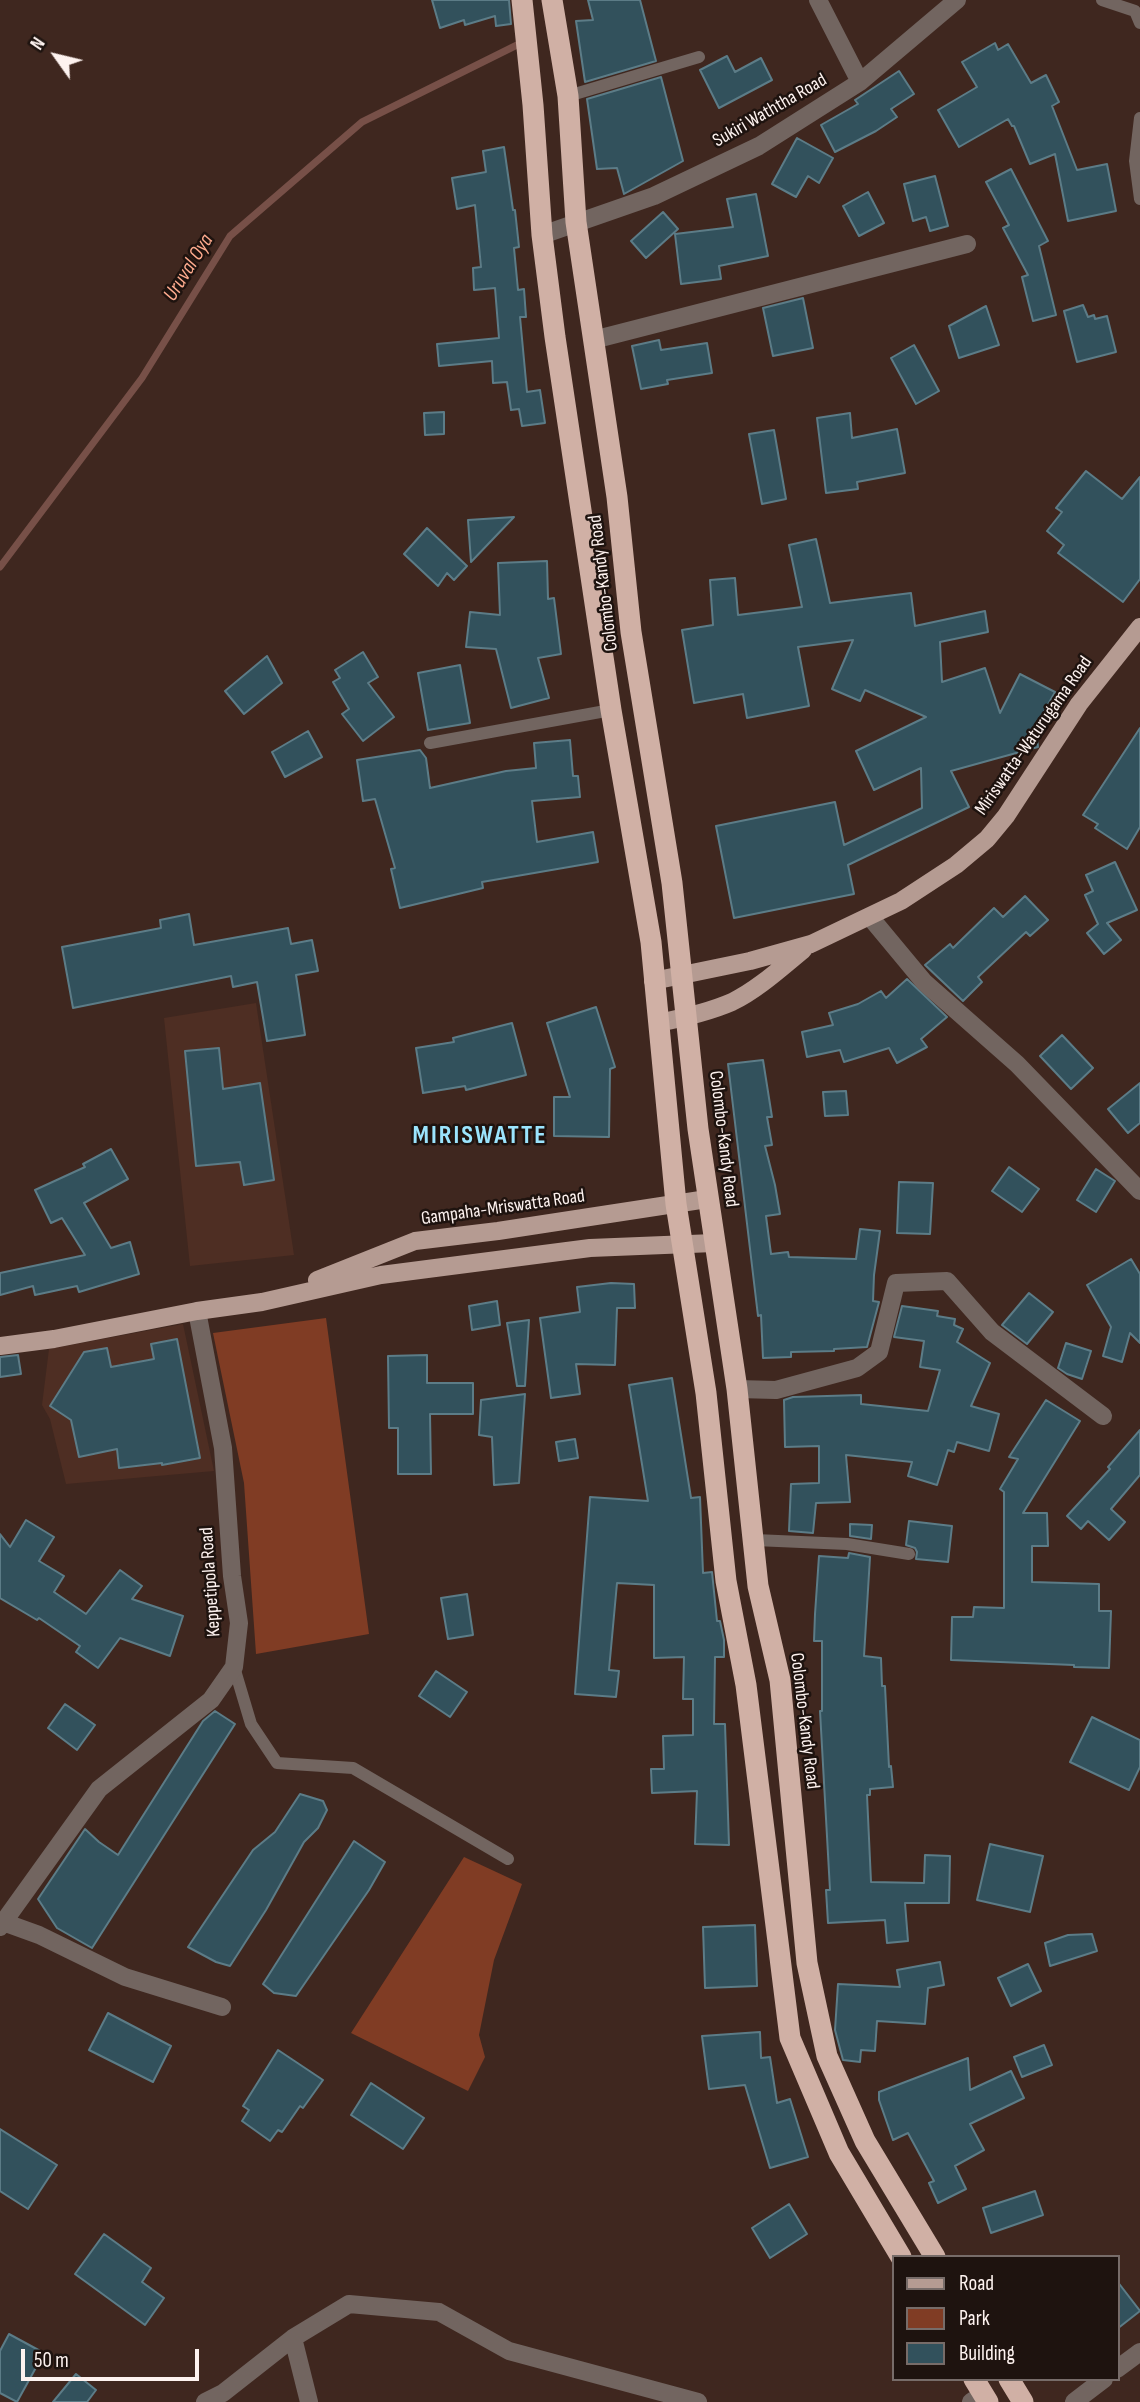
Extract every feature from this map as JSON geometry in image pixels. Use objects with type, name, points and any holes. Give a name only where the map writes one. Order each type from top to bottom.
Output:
[{"type":"highway","name":"Colombo-Kandy Road","points":[[522,0],[542,235],[555,337],[611,710],[651,942],[676,1204],[709,1416],[726,1581],[746,1685],[790,2038],[839,2153],[900,2255]]},
{"type":"highway","name":"Colombo-Kandy Road","points":[[552,0],[568,96],[576,222],[617,497],[631,632],[666,832],[707,1199],[737,1389],[758,1586],[780,1680],[807,1963],[827,2056],[865,2141],[934,2255]]},
{"type":"highway","points":[[746,1685],[780,1680]]},
{"type":"highway","points":[[1010,2381],[1023,2402]]},
{"type":"main road","name":"Miriswatta-Waturugama Road","points":[[653,981],[811,944],[870,917],[930,883],[975,849],[998,827],[1079,704],[1140,627]]},
{"type":"main road","name":"Miriswatta-Waturugama Road","points":[[658,1023],[733,1002],[811,944]]},
{"type":"main road","name":"Gampaha-Mriswatta Road","points":[[262,1302],[415,1241],[707,1199]]},
{"type":"main road","name":"Gampaha-Mriswatta Road","points":[[0,1346],[262,1302],[381,1275],[590,1248],[714,1243]]},
{"type":"street","points":[[818,0],[860,82]]},
{"type":"street","name":"Sukiri Waththa Road","points":[[542,235],[654,196],[759,146],[860,82],[957,0]]},
{"type":"street","points":[[593,340],[967,244]]},
{"type":"street","points":[[870,917],[923,982],[1017,1064],[1140,1191]]},
{"type":"street","points":[[737,1389],[776,1390],[857,1368],[879,1352],[896,1283],[947,1281],[992,1332],[1102,1416]]},
{"type":"street","name":"Keppetipola Road","points":[[2,1924],[99,1789],[211,1700],[234,1667],[239,1623],[232,1576],[223,1448],[197,1311]]},
{"type":"street","points":[[2,1924],[38,1935],[125,1977],[222,2007]]},
{"type":"street","points":[[205,2402],[222,2397],[293,2337],[349,2304],[439,2312],[509,2351],[698,2402]]},
{"type":"street","points":[[293,2337],[309,2402]]},
{"type":"street","points":[[1119,2368],[1140,2352]]},
{"type":"street","points":[[1074,2402],[1101,2381]]},
{"type":"lane","points":[[1102,0],[1135,11],[1140,23]]},
{"type":"lane","points":[[568,96],[699,57]]},
{"type":"lane","points":[[1140,118],[1135,161],[1140,199]]},
{"type":"lane","points":[[430,743],[611,710]]},
{"type":"lane","points":[[755,1540],[847,1544],[909,1554]]},
{"type":"lane","points":[[234,1667],[251,1724],[277,1763],[353,1768],[508,1859]]},
{"type":"shaded area","points":[[256,1003],[294,1255],[190,1266],[164,1018]]},
{"type":"shaded area","points":[[183,1324],[214,1471],[66,1484],[50,1419],[42,1405],[49,1349]]},
{"type":"green space","points":[[326,1318],[369,1634],[256,1654],[244,1483],[213,1333]]},
{"type":"green space","points":[[464,1857],[522,1884],[494,1960],[479,2035],[485,2057],[468,2091],[351,2033]]},
{"type":"building","points":[[432,0],[509,0],[511,24],[496,26],[495,16],[465,25],[464,20],[440,28]]},
{"type":"building","points":[[588,0],[640,0],[656,61],[585,82],[576,21],[593,20]]},
{"type":"building","points":[[995,43],[998,50],[1008,44],[1031,83],[1046,75],[1059,102],[1052,106],[1077,170],[1107,164],[1116,211],[1068,221],[1055,154],[1030,164],[1014,126],[1008,119],[959,147],[938,110],[977,87],[962,62]]},
{"type":"building","points":[[727,56],[735,72],[761,58],[772,80],[719,108],[700,70]]},
{"type":"building","points":[[899,71],[914,94],[891,109],[897,117],[835,152],[821,125],[858,104],[855,100]]},
{"type":"building","points":[[661,77],[683,161],[624,194],[617,168],[597,169],[587,99]]},
{"type":"building","points":[[797,138],[833,158],[819,183],[808,176],[796,197],[772,184]]},
{"type":"building","points":[[504,147],[519,247],[514,248],[518,290],[524,289],[526,317],[520,317],[527,392],[540,390],[545,423],[522,426],[519,409],[511,410],[507,382],[493,383],[492,361],[439,366],[437,344],[499,338],[495,288],[474,290],[473,268],[481,267],[475,205],[457,209],[452,178],[486,172],[483,151]]},
{"type":"building","points":[[1011,169],[1048,241],[1039,246],[1056,315],[1033,321],[1022,277],[1028,275],[1003,228],[1009,225],[986,182]]},
{"type":"building","points":[[935,176],[948,226],[930,231],[926,217],[913,221],[904,184]]},
{"type":"building","points":[[868,192],[884,223],[859,236],[843,206]]},
{"type":"building","points":[[756,194],[768,256],[719,266],[721,279],[681,284],[675,234],[733,227],[727,199]]},
{"type":"building","points":[[663,212],[678,229],[646,258],[631,241]]},
{"type":"building","points":[[803,298],[813,348],[773,356],[763,308]]},
{"type":"building","points":[[1083,305],[1088,317],[1094,315],[1095,319],[1107,316],[1116,352],[1077,362],[1064,311]]},
{"type":"building","points":[[986,306],[999,345],[959,358],[949,326]]},
{"type":"building","points":[[659,340],[661,350],[707,343],[712,373],[667,380],[668,384],[641,389],[632,346]]},
{"type":"building","points":[[914,345],[939,391],[916,404],[891,358]]},
{"type":"building","points":[[444,412],[444,434],[425,435],[424,413]]},
{"type":"building","points":[[850,413],[852,438],[897,429],[905,473],[857,482],[858,489],[826,493],[817,418]]},
{"type":"building","points":[[774,430],[786,499],[762,504],[749,434]]},
{"type":"building","points":[[1086,471],[1122,499],[1140,477],[1140,579],[1123,602],[1058,553],[1064,545],[1047,531],[1062,512],[1056,508]]},
{"type":"building","points":[[514,517],[471,562],[468,520]]},
{"type":"building","points":[[427,528],[467,566],[454,580],[447,573],[438,586],[404,554]]},
{"type":"building","points":[[816,539],[830,603],[911,593],[915,626],[985,611],[988,632],[940,642],[942,682],[985,668],[1000,713],[1020,674],[1055,692],[1036,726],[1038,747],[951,771],[969,807],[848,865],[854,894],[734,918],[716,826],[835,802],[844,845],[922,808],[921,768],[874,790],[856,751],[926,717],[865,690],[860,701],[832,689],[853,640],[798,647],[809,706],[747,718],[743,694],[694,703],[682,630],[713,625],[710,580],[735,578],[738,615],[802,607],[789,545]]},
{"type":"building","points":[[547,561],[548,599],[554,598],[561,654],[538,658],[549,698],[511,708],[496,649],[466,647],[470,612],[500,615],[498,563]]},
{"type":"building","points":[[363,652],[378,677],[368,683],[394,717],[363,741],[342,714],[349,709],[333,682],[340,678],[335,670]]},
{"type":"building","points":[[267,656],[282,683],[244,714],[225,691]]},
{"type":"building","points":[[460,665],[470,723],[428,730],[418,673]]},
{"type":"building","points":[[1140,728],[1140,827],[1127,849],[1095,828],[1098,824],[1083,815]]},
{"type":"building","points":[[308,731],[322,757],[285,777],[272,752]]},
{"type":"building","points":[[570,740],[573,776],[578,776],[580,797],[532,801],[537,842],[593,832],[598,862],[482,882],[483,888],[400,908],[391,869],[395,868],[375,799],[363,801],[357,760],[420,750],[426,758],[430,788],[506,771],[536,768],[534,743]]},
{"type":"building","points":[[1115,862],[1137,910],[1107,923],[1121,940],[1104,954],[1087,933],[1098,924],[1085,895],[1093,891],[1086,875]]},
{"type":"building","points":[[1025,896],[1048,920],[1030,936],[1026,932],[978,977],[982,982],[963,1001],[925,965],[950,944],[953,948],[994,908],[1003,917]]},
{"type":"building","points":[[189,914],[194,945],[288,928],[291,944],[312,940],[318,971],[296,975],[305,1035],[267,1041],[257,982],[233,987],[231,976],[73,1008],[62,947],[161,928],[160,920]]},
{"type":"building","points":[[907,979],[947,1017],[921,1039],[927,1047],[897,1063],[889,1048],[844,1062],[840,1050],[807,1057],[802,1032],[833,1025],[829,1013],[858,1004],[881,991],[886,998]]},
{"type":"building","points":[[596,1007],[615,1067],[610,1069],[609,1137],[554,1136],[554,1097],[570,1097],[547,1023]]},
{"type":"building","points":[[512,1023],[526,1075],[466,1090],[465,1086],[423,1093],[416,1048],[454,1042],[453,1038]]},
{"type":"building","points":[[1062,1035],[1093,1068],[1071,1089],[1040,1056]]},
{"type":"building","points":[[219,1048],[223,1089],[260,1083],[274,1180],[244,1185],[240,1162],[196,1166],[185,1051]]},
{"type":"building","points":[[763,1060],[772,1117],[767,1117],[772,1145],[765,1146],[780,1214],[766,1216],[771,1254],[788,1252],[789,1257],[856,1259],[860,1229],[880,1231],[873,1301],[879,1302],[867,1347],[791,1352],[791,1357],[763,1358],[761,1315],[758,1316],[728,1064]]},
{"type":"building","points":[[1140,1083],[1140,1123],[1128,1133],[1108,1109]]},
{"type":"building","points":[[846,1091],[848,1115],[825,1116],[823,1092]]},
{"type":"building","points":[[111,1149],[128,1179],[84,1203],[111,1248],[130,1242],[139,1274],[79,1292],[77,1286],[35,1295],[33,1286],[0,1295],[0,1273],[85,1255],[62,1218],[51,1223],[35,1190],[85,1167],[83,1164]]},
{"type":"building","points":[[1009,1167],[1039,1189],[1022,1212],[992,1191]]},
{"type":"building","points":[[1096,1169],[1115,1181],[1096,1212],[1077,1200]]},
{"type":"building","points":[[899,1182],[933,1183],[930,1234],[897,1233]]},
{"type":"building","points":[[1131,1259],[1140,1274],[1140,1343],[1130,1333],[1122,1362],[1103,1356],[1111,1327],[1087,1285]]},
{"type":"building","points":[[611,1283],[634,1284],[635,1308],[617,1308],[615,1365],[576,1364],[580,1394],[551,1398],[540,1318],[580,1312],[577,1287]]},
{"type":"building","points":[[1029,1293],[1053,1312],[1027,1344],[1002,1325]]},
{"type":"building","points":[[497,1301],[500,1325],[472,1330],[469,1306]]},
{"type":"building","points":[[902,1306],[938,1311],[937,1316],[955,1319],[954,1325],[963,1329],[957,1342],[990,1363],[971,1406],[999,1414],[989,1451],[957,1442],[954,1452],[948,1450],[937,1485],[908,1476],[912,1462],[846,1455],[850,1502],[816,1503],[813,1533],[789,1531],[791,1484],[819,1483],[819,1446],[785,1447],[784,1400],[793,1397],[861,1395],[861,1404],[928,1411],[940,1370],[920,1367],[924,1341],[894,1337]]},
{"type":"building","points":[[529,1320],[525,1386],[517,1386],[507,1323]]},
{"type":"building","points":[[177,1339],[200,1458],[162,1465],[119,1468],[117,1449],[79,1457],[71,1420],[50,1406],[84,1352],[107,1348],[111,1367],[154,1359],[151,1344]]},
{"type":"building","points":[[1066,1343],[1091,1351],[1082,1379],[1058,1368]]},
{"type":"building","points":[[18,1355],[21,1374],[0,1377],[0,1357]]},
{"type":"building","points":[[427,1355],[427,1383],[473,1383],[473,1414],[430,1414],[431,1474],[398,1474],[398,1428],[389,1428],[388,1356]]},
{"type":"building","points":[[672,1378],[691,1498],[700,1497],[703,1573],[712,1572],[717,1621],[720,1621],[724,1640],[724,1657],[715,1657],[714,1724],[725,1724],[729,1845],[695,1844],[697,1791],[652,1793],[651,1769],[664,1769],[663,1736],[693,1735],[693,1699],[683,1699],[684,1657],[654,1658],[654,1585],[617,1583],[609,1670],[619,1671],[616,1697],[575,1694],[590,1497],[648,1501],[629,1385]]},
{"type":"building","points":[[525,1394],[519,1483],[494,1485],[492,1437],[479,1435],[481,1400]]},
{"type":"building","points":[[1046,1400],[1080,1421],[1023,1513],[1047,1513],[1048,1546],[1032,1546],[1032,1582],[1099,1584],[1099,1611],[1111,1611],[1109,1668],[951,1660],[952,1617],[973,1617],[974,1607],[1004,1608],[1004,1492],[1000,1489],[1018,1459],[1009,1457]]},
{"type":"building","points":[[1140,1430],[1140,1475],[1111,1509],[1125,1522],[1109,1540],[1088,1521],[1081,1529],[1067,1516],[1110,1469],[1108,1467]]},
{"type":"building","points":[[575,1439],[578,1458],[559,1461],[556,1442]]},
{"type":"building","points":[[26,1520],[54,1537],[39,1561],[64,1576],[54,1592],[86,1614],[120,1570],[142,1586],[132,1599],[183,1616],[170,1656],[120,1638],[98,1668],[76,1652],[80,1646],[39,1618],[37,1620],[0,1598],[0,1534],[10,1547]]},
{"type":"building","points":[[909,1521],[952,1526],[948,1562],[916,1559],[915,1548],[906,1545]]},
{"type":"building","points":[[850,1524],[872,1525],[871,1539],[850,1536]]},
{"type":"building","points":[[849,1553],[870,1557],[864,1656],[881,1658],[889,1767],[891,1766],[893,1787],[870,1789],[870,1795],[867,1795],[871,1882],[924,1883],[925,1855],[950,1856],[949,1903],[905,1903],[908,1941],[887,1943],[885,1920],[828,1923],[826,1890],[830,1890],[820,1711],[822,1641],[814,1641],[815,1614],[819,1556],[848,1558]]},
{"type":"building","points":[[467,1594],[473,1635],[448,1639],[441,1598]]},
{"type":"building","points":[[436,1671],[467,1692],[450,1717],[419,1696]]},
{"type":"building","points":[[65,1704],[95,1725],[77,1750],[48,1728]]},
{"type":"building","points":[[215,1711],[235,1724],[92,1948],[57,1928],[38,1899],[85,1829],[118,1855],[203,1721]]},
{"type":"building","points":[[1092,1717],[1140,1740],[1140,1767],[1129,1790],[1070,1762]]},
{"type":"building","points":[[300,1794],[323,1801],[327,1810],[318,1828],[304,1842],[266,1910],[230,1966],[216,1962],[188,1947],[253,1850],[275,1832]]},
{"type":"building","points":[[354,1841],[385,1862],[369,1890],[296,1996],[274,1993],[263,1984]]},
{"type":"building","points":[[990,1844],[1043,1856],[1030,1912],[977,1900]]},
{"type":"building","points":[[755,1925],[757,1986],[705,1988],[703,1927]]},
{"type":"building","points":[[1092,1934],[1097,1951],[1050,1966],[1045,1943],[1068,1935]]},
{"type":"building","points":[[940,1962],[944,1985],[928,1988],[925,2024],[877,2021],[875,2051],[861,2050],[860,2062],[843,2060],[835,2030],[838,1984],[900,1987],[897,1970]]},
{"type":"building","points":[[1028,1964],[1041,1991],[1011,2006],[998,1978]]},
{"type":"building","points":[[108,2013],[171,2046],[153,2082],[89,2050]]},
{"type":"building","points":[[760,2032],[761,2058],[770,2057],[777,2103],[790,2099],[808,2157],[770,2168],[745,2085],[709,2089],[702,2036]]},
{"type":"building","points":[[1044,2045],[1052,2065],[1022,2077],[1014,2057]]},
{"type":"building","points":[[278,2050],[323,2080],[303,2108],[300,2106],[282,2132],[278,2130],[270,2141],[242,2121],[249,2110],[243,2106]]},
{"type":"building","points":[[968,2058],[970,2090],[1011,2071],[1024,2098],[970,2124],[984,2150],[955,2166],[966,2189],[938,2203],[929,2183],[934,2181],[908,2133],[893,2140],[879,2100],[879,2092]]},
{"type":"building","points":[[371,2083],[424,2118],[403,2149],[351,2115]]},
{"type":"building","points":[[0,2129],[57,2165],[28,2209],[0,2191]]},
{"type":"building","points":[[1035,2191],[1043,2215],[991,2233],[983,2208]]},
{"type":"building","points":[[789,2204],[807,2234],[770,2258],[752,2228]]},
{"type":"building","points":[[104,2234],[151,2268],[142,2282],[164,2298],[145,2325],[75,2274]]},
{"type":"building","points":[[1119,2284],[1140,2311],[1119,2327]]},
{"type":"building","points":[[9,2334],[44,2353],[17,2402],[0,2393],[0,2351]]},
{"type":"building","points":[[76,2374],[96,2390],[87,2402],[53,2402]]},
{"type":"waterway","name":"Uruval Oya","points":[[0,567],[142,378],[230,236],[362,122],[517,45]]},
{"type":"district","name":"MIRISWATTE","points":[[480,1136]]}]
